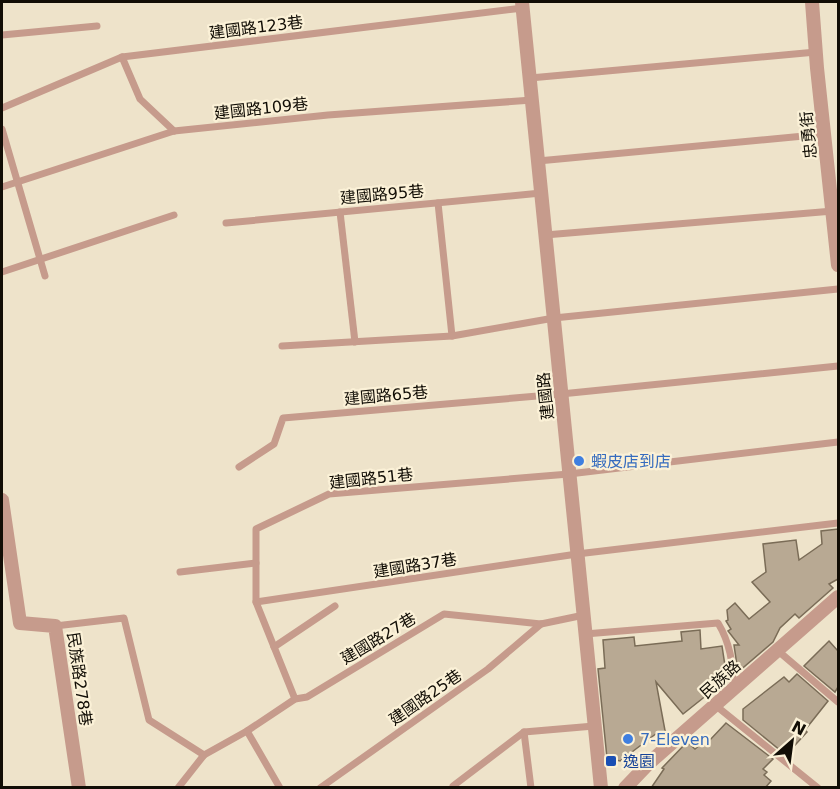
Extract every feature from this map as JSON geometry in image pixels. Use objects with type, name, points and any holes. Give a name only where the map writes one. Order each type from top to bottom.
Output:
[{"type":"street","name":"忠勇街","points":[[812,2],[838,265]]},
{"type":"street","name":"建國路","points":[[523,5],[601,788]]},
{"type":"street","name":"民族路278巷","points":[[2,500],[20,623],[55,626],[79,788]]},
{"type":"street","name":"民族路","points":[[625,788],[649,763],[838,597]]},
{"type":"lane","name":"建國路123巷","points":[[2,108],[122,57],[523,5]]},
{"type":"lane","points":[[2,35],[97,26]]},
{"type":"lane","points":[[530,78],[816,52]]},
{"type":"lane","points":[[122,57],[140,99],[174,131]]},
{"type":"lane","name":"建國路109巷","points":[[2,187],[174,131],[328,115],[532,100]]},
{"type":"lane","points":[[2,129],[45,276]]},
{"type":"lane","points":[[538,161],[825,134]]},
{"type":"lane","name":"建國路95巷","points":[[226,223],[541,193]]},
{"type":"lane","points":[[438,202],[452,336]]},
{"type":"lane","points":[[546,235],[833,211]]},
{"type":"lane","points":[[340,212],[355,342]]},
{"type":"lane","points":[[2,272],[174,215]]},
{"type":"lane","points":[[282,346],[452,336],[554,318],[838,289]]},
{"type":"lane","points":[[561,394],[838,366]]},
{"type":"lane","name":"建國路65巷","points":[[238,467],[274,444],[283,418],[561,394]]},
{"type":"lane","points":[[569,474],[838,442]]},
{"type":"lane","name":"建國路51巷","points":[[256,602],[256,528],[329,494],[569,474]]},
{"type":"lane","name":"建國路37巷","points":[[256,602],[577,554],[838,524]]},
{"type":"lane","points":[[180,572],[256,563]]},
{"type":"lane","points":[[256,602],[295,699]]},
{"type":"lane","points":[[274,647],[335,606]]},
{"type":"lane","name":"建國路27巷","points":[[204,755],[247,731],[295,699],[307,697],[444,614],[541,624],[584,615]]},
{"type":"lane","points":[[55,626],[124,618],[148,720],[204,755],[177,788]]},
{"type":"lane","points":[[585,633],[718,623],[727,638],[733,690]]},
{"type":"lane","name":"建國路25巷","points":[[320,788],[488,669],[541,624]]},
{"type":"lane","points":[[777,650],[838,702]]},
{"type":"lane","points":[[715,705],[818,788]]},
{"type":"lane","points":[[453,787],[524,732],[594,726]]},
{"type":"lane","points":[[247,731],[280,788]]},
{"type":"lane","points":[[524,732],[531,788]]},
{"type":"building","points":[[838,529],[838,579],[829,584],[833,588],[799,618],[795,614],[780,628],[773,642],[738,672],[734,645],[739,645],[728,631],[731,629],[726,621],[728,620],[727,610],[735,603],[749,619],[770,602],[752,582],[766,572],[763,544],[796,540],[799,560],[822,544],[821,531]]},
{"type":"building","points":[[700,630],[701,649],[722,646],[727,679],[683,714],[656,682],[666,736],[657,733],[620,761],[607,758],[598,669],[605,668],[603,640],[634,637],[635,646],[682,641],[681,632]]},
{"type":"building","points":[[829,641],[838,651],[838,687],[835,692],[804,666]]},
{"type":"building","points":[[797,674],[828,701],[805,730],[807,732],[786,755],[743,720],[743,709],[784,677],[789,682]]},
{"type":"building","points":[[726,723],[773,759],[763,769],[767,772],[764,775],[771,781],[765,788],[651,788],[664,769],[662,768],[687,742],[695,749],[707,739],[709,741]]},
{"type":"place","name":"蝦皮店到店","points":[[579,461]]},
{"type":"place","name":"7-Eleven","points":[[628,739]]},
{"type":"place","name":"逸園","points":[[611,761]]}]
